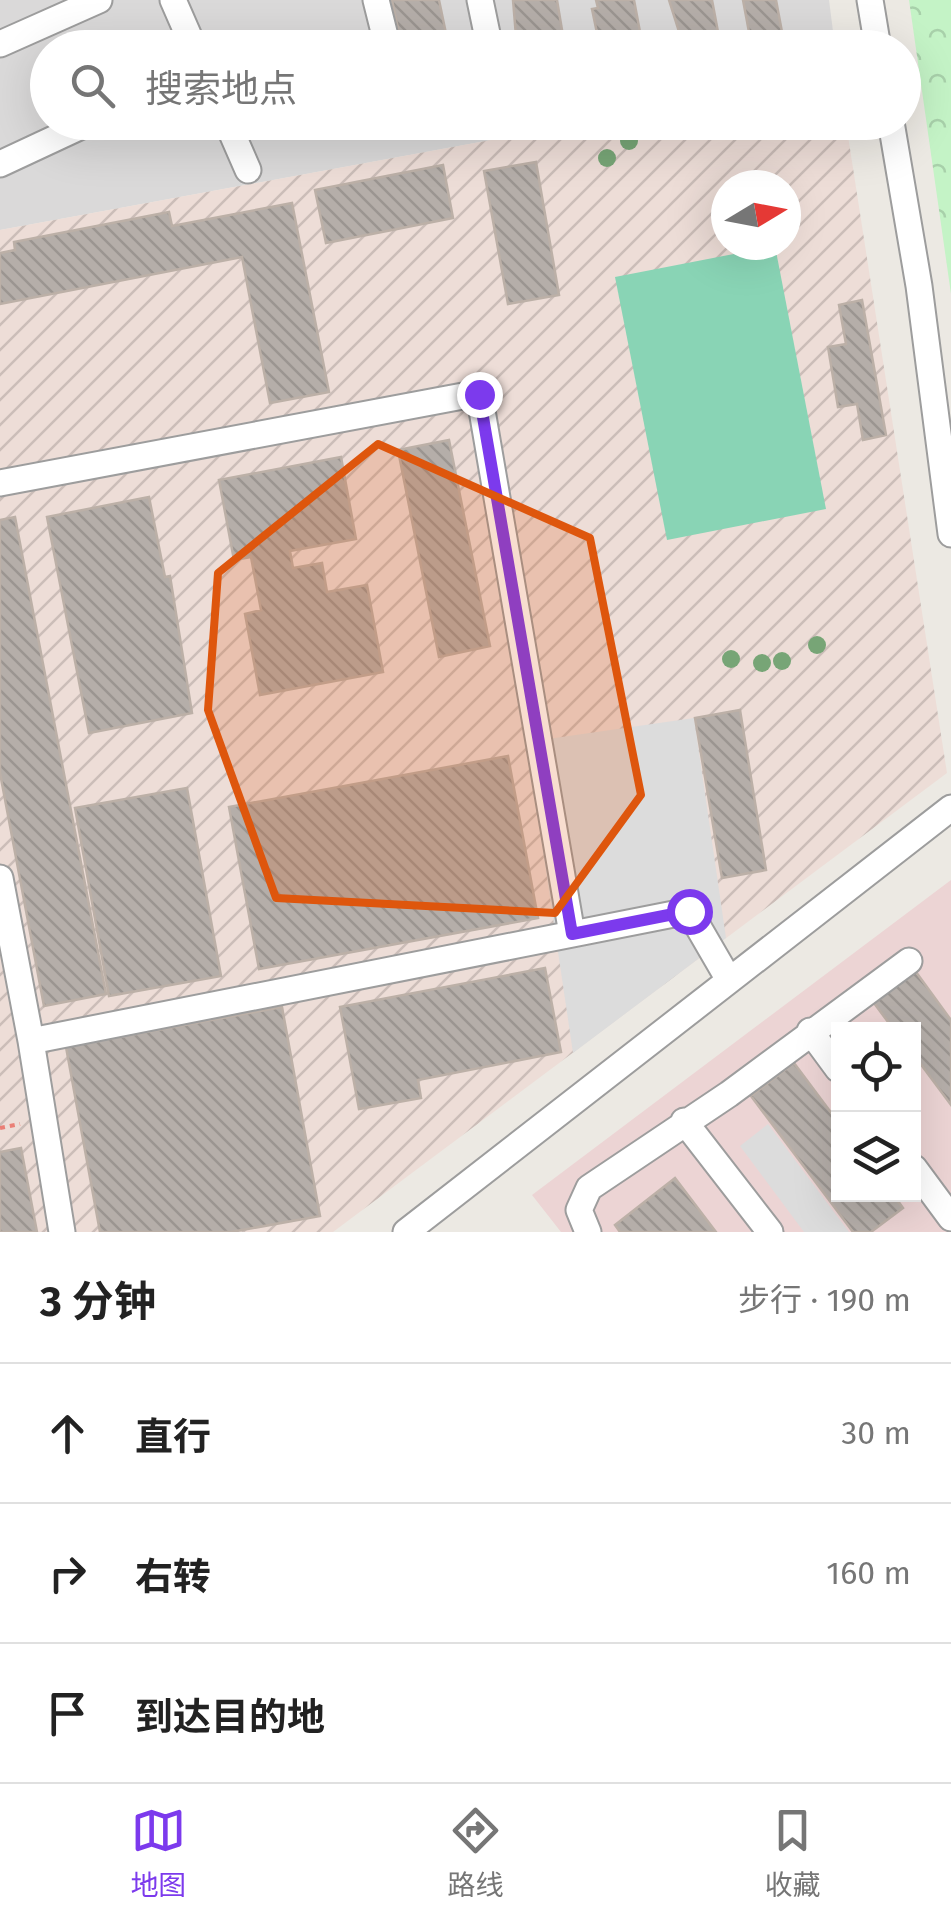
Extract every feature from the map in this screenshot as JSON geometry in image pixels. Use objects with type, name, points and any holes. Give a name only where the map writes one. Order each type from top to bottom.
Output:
[{"type":"street","points":[[32,30],[100,0]]},
{"type":"street","points":[[173,0],[186,30]]},
{"type":"street","points":[[376,0],[384,30]]},
{"type":"street","points":[[480,0],[486,30]]},
{"type":"street","points":[[870,0],[875,30]]},
{"type":"street","points":[[0,44],[30,31]]},
{"type":"street","points":[[0,164],[51,140]]},
{"type":"street","points":[[235,140],[248,170]]},
{"type":"street","points":[[894,140],[919,286],[951,534]]},
{"type":"street","points":[[0,484],[479,394],[572,934]]},
{"type":"street","points":[[406,1232],[951,808]]},
{"type":"street","points":[[0,878],[10,986],[30,1041],[62,1232]]},
{"type":"street","points":[[30,1041],[689,911],[730,980]]},
{"type":"street","points":[[588,1232],[579,1210],[589,1188],[729,1094],[909,962]]},
{"type":"street","points":[[810,1031],[831,1060]]},
{"type":"street","points":[[684,1122],[770,1232]]},
{"type":"street","points":[[921,1177],[951,1218]]},
{"type":"highlighted area","points":[[378,444],[590,538],[641,795],[555,913],[276,898],[208,710],[218,573]]},
{"type":"shaded area","points":[[0,0],[829,0],[833,30],[30,30],[30,140],[491,140],[0,230]]},
{"type":"shaded area","points":[[491,140],[849,140],[947,773],[333,1232],[0,1232],[0,230]]},
{"type":"shaded area","points":[[694,718],[726,938],[573,1053],[527,742]]},
{"type":"shaded area","points":[[951,880],[951,1232],[561,1232],[532,1195]]},
{"type":"shaded area","points":[[768,1124],[849,1232],[804,1232],[740,1146]]},
{"type":"green space","points":[[909,0],[951,0],[951,294],[921,84],[921,30],[913,30]]},
{"type":"green space","points":[[711,258],[778,260],[826,509],[667,540],[615,277]]},
{"type":"building","points":[[392,0],[439,0],[445,30],[398,30]]},
{"type":"building","points":[[513,0],[557,0],[562,30],[516,30]]},
{"type":"building","points":[[596,0],[634,0],[640,30],[596,30],[592,9],[598,8]]},
{"type":"building","points":[[669,0],[712,0],[718,30],[679,30]]},
{"type":"building","points":[[743,0],[776,0],[782,30],[749,30]]},
{"type":"building","points":[[536,162],[559,295],[508,304],[484,171]]},
{"type":"building","points":[[443,165],[453,218],[326,243],[315,190]]},
{"type":"building","points":[[292,203],[329,392],[270,403],[242,257],[0,304],[0,253],[15,250],[14,242],[169,212],[172,226]]},
{"type":"building","points":[[862,300],[886,435],[863,440],[857,404],[838,407],[828,347],[846,344],[839,305]]},
{"type":"building","points":[[449,440],[490,646],[439,657],[398,450]]},
{"type":"building","points":[[341,457],[356,539],[290,551],[293,568],[322,563],[327,592],[367,585],[383,672],[260,695],[245,614],[261,610],[251,557],[234,560],[219,480]]},
{"type":"building","points":[[149,497],[165,577],[170,576],[192,713],[89,733],[47,517]]},
{"type":"building","points":[[15,517],[106,994],[44,1006],[0,773],[0,520]]},
{"type":"building","points":[[740,710],[766,870],[722,878],[695,718]]},
{"type":"building","points":[[508,756],[538,918],[259,969],[229,807]]},
{"type":"building","points":[[187,788],[221,976],[109,996],[75,808]]},
{"type":"building","points":[[545,968],[561,1052],[418,1080],[421,1098],[359,1109],[340,1007]]},
{"type":"building","points":[[916,972],[951,1020],[951,1105],[921,1064],[921,1022],[888,1022],[874,1003]]},
{"type":"building","points":[[282,1007],[320,1216],[231,1232],[100,1232],[66,1047]]},
{"type":"building","points":[[794,1063],[831,1113],[831,1202],[899,1202],[903,1208],[871,1232],[853,1232],[751,1096]]},
{"type":"building","points":[[21,1148],[37,1232],[0,1232],[0,1152]]},
{"type":"building","points":[[675,1178],[716,1232],[620,1232],[615,1225]]},
{"type":"route","points":[[479,394],[572,934],[689,911]]}]
